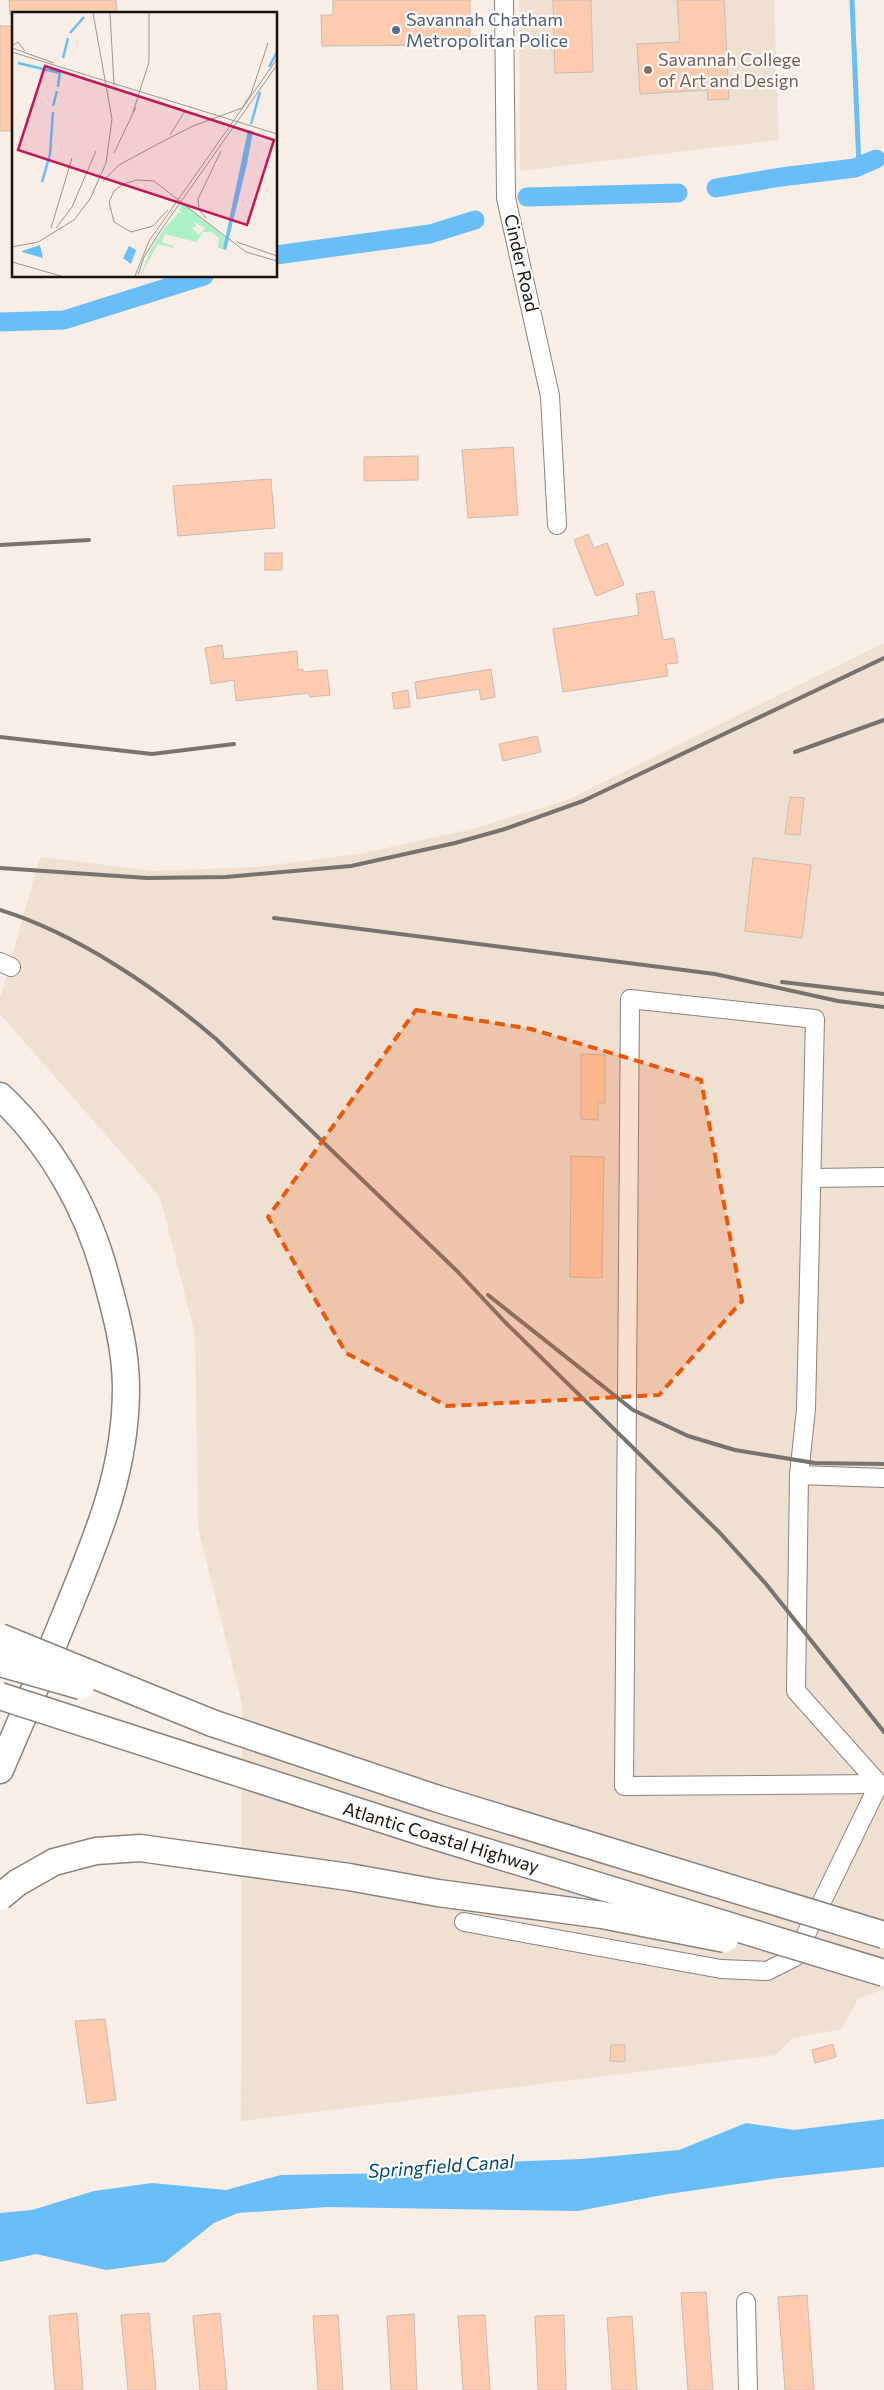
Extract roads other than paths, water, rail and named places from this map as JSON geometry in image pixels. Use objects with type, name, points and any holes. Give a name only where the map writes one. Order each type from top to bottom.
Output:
[{"type":"highway","points":[[0,1096],[48,1152],[64,1175],[88,1220],[102,1260],[116,1314],[123,1349],[126,1388],[123,1434],[118,1468],[102,1526],[0,1770]]},
{"type":"highway","points":[[0,1637],[212,1724]]},
{"type":"highway","name":"Atlantic Coastal Highway","points":[[0,1663],[212,1724],[435,1798],[884,1935]]},
{"type":"highway","name":"Atlantic Coastal Highway","points":[[0,1696],[431,1835],[884,1973]]},
{"type":"highway","points":[[0,1897],[17,1883],[54,1862],[96,1851],[140,1848],[349,1877],[438,1893],[602,1915],[668,1930],[826,1955]]},
{"type":"street","name":"Cinder Road","points":[[504,0],[506,198],[550,396],[557,525]]},
{"type":"street","points":[[630,999],[815,1019],[806,1409],[799,1475],[796,1691],[879,1784],[624,1786],[630,999]]},
{"type":"street","points":[[812,1178],[884,1177]]},
{"type":"street","points":[[799,1475],[884,1478]]},
{"type":"street","points":[[464,1922],[721,1969],[767,1971],[795,1957],[879,1784]]},
{"type":"street","points":[[746,2302],[748,2390]]},
{"type":"water","points":[[884,2119],[884,2167],[779,2178],[668,2194],[578,2211],[327,2207],[238,2213],[214,2223],[165,2262],[106,2270],[36,2254],[0,2262],[0,2213],[32,2210],[94,2191],[152,2183],[226,2190],[281,2175],[454,2172],[500,2162],[581,2159],[679,2150],[746,2123],[794,2130]]},
{"type":"waterway","points":[[852,0],[859,167]]},
{"type":"waterway","points":[[716,188],[781,177],[855,168],[876,159]]},
{"type":"waterway","points":[[527,197],[678,193]]},
{"type":"waterway","points":[[278,255],[430,234],[475,220]]},
{"type":"waterway","points":[[0,322],[64,320],[198,278]]},
{"type":"railway","points":[[0,545],[89,540]]},
{"type":"railway","points":[[0,868],[147,878],[226,877],[351,866],[455,843],[505,829],[583,801],[884,658]]},
{"type":"railway","points":[[795,752],[884,720]]},
{"type":"railway","points":[[0,737],[152,754],[234,744]]},
{"type":"railway","points":[[0,910],[58,933],[114,964],[167,1000],[216,1039],[458,1272],[505,1322],[720,1533],[766,1584],[884,1732]]},
{"type":"railway","points":[[274,918],[715,974],[838,1001],[884,1007]]},
{"type":"railway","points":[[782,982],[884,994]]},
{"type":"railway","points":[[488,1295],[633,1410],[688,1436],[735,1450],[815,1463],[884,1464]]},
{"type":"place","name":"Savannah Chatham Metropolitan Police","points":[[396,30]]},
{"type":"place","name":"Savannah College of Art and Design","points":[[648,70]]},
{"type":"water label","name":"Springfield Canal","points":[[441,2166]]}]
